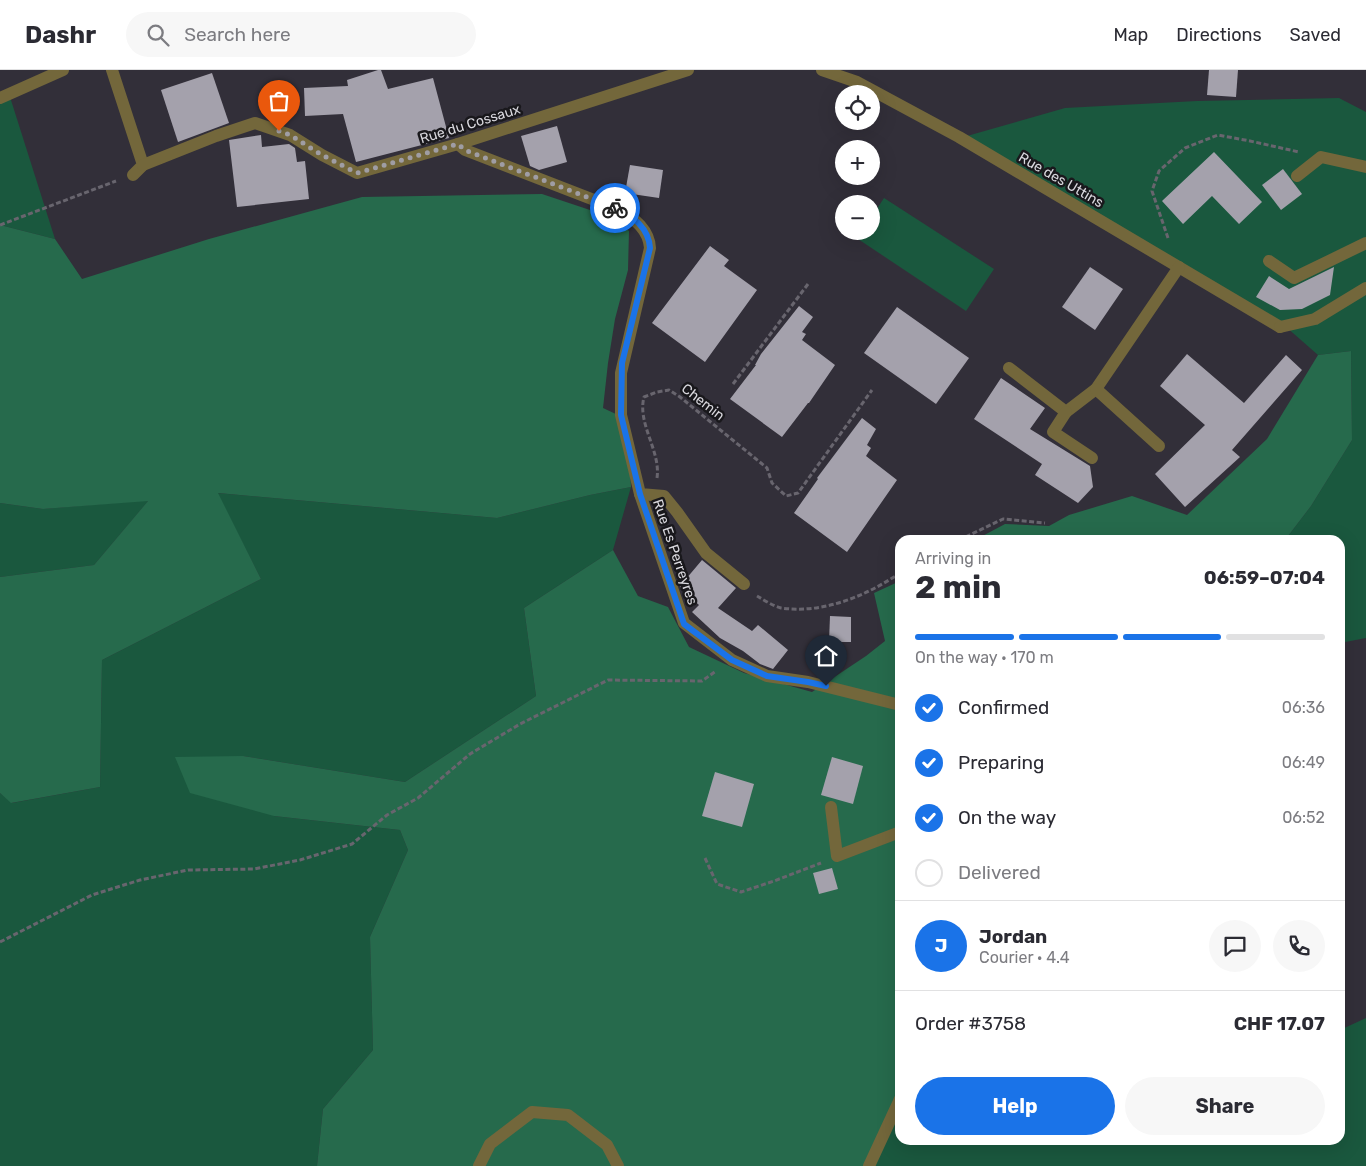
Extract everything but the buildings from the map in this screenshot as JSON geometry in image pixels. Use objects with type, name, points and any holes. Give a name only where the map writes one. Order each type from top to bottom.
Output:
[{"type":"street","points":[[0,98],[63,70]]},
{"type":"street","points":[[112,70],[143,165],[132,175]]},
{"type":"street","name":"Rue du Cossaux","points":[[143,165],[216,136],[255,123],[290,135],[322,155],[357,173],[458,144],[688,70]]},
{"type":"street","name":"Rue des Uttins","points":[[822,70],[857,82],[959,137],[1280,327],[1315,319],[1366,288]]},
{"type":"street","name":"Rue Es Perreyres","points":[[458,144],[465,150],[620,210],[634,218],[650,239],[650,248],[621,373],[621,415],[640,494],[684,624],[732,660],[767,676],[808,682],[895,704]]},
{"type":"street","points":[[1297,176],[1321,158],[1366,167]]},
{"type":"street","points":[[1269,261],[1294,278],[1366,242]]},
{"type":"street","points":[[1092,458],[1053,432],[1066,412],[1096,389],[1179,267]]},
{"type":"street","points":[[1009,368],[1066,412]]},
{"type":"street","points":[[1096,389],[1159,446]]},
{"type":"street","points":[[640,494],[664,496],[706,553],[744,584]]},
{"type":"street","points":[[831,807],[837,856],[895,834]]},
{"type":"street","points":[[869,1166],[895,1110]]},
{"type":"street","points":[[479,1166],[490,1144],[532,1112],[568,1114],[607,1145],[618,1166]]},
{"type":"path","points":[[1179,267],[1152,192],[1159,171],[1185,148],[1218,135],[1321,158]]},
{"type":"path","points":[[0,225],[132,175]]},
{"type":"path","points":[[733,384],[808,284]]},
{"type":"path","name":"Chemin","points":[[640,494],[655,486],[658,475],[657,463],[641,408],[644,397],[669,390],[768,468],[772,483],[786,496],[798,493],[872,390]]},
{"type":"path","points":[[969,535],[1003,519],[1044,523]]},
{"type":"path","points":[[744,584],[754,594],[779,608],[808,608],[849,601],[882,585],[895,576]]},
{"type":"path","points":[[0,942],[92,895],[140,880],[188,870],[254,869],[300,860],[352,844],[387,815],[418,798],[470,754],[520,724],[608,680],[702,681],[732,660]]},
{"type":"path","points":[[705,858],[717,884],[741,892],[837,856]]},
{"type":"green space","points":[[10,97],[55,239],[0,225],[0,102]]},
{"type":"green space","points":[[1339,98],[1366,112],[1366,638],[1345,642],[1345,535],[1289,535],[1311,506],[1352,440],[1351,351],[1318,355],[1277,319],[967,136],[1065,108],[1197,101]]},
{"type":"green space","points":[[542,194],[614,218],[629,231],[628,270],[615,319],[603,408],[618,415],[629,455],[631,487],[497,518],[218,493],[261,579],[102,660],[100,787],[11,803],[0,793],[0,577],[94,565],[148,501],[43,509],[0,503],[0,225],[55,239],[82,279],[209,239],[362,197]]},
{"type":"green space","points":[[884,198],[994,269],[966,311],[860,240],[880,240],[880,204]]},
{"type":"green space","points":[[1351,351],[1352,440],[1311,506],[1289,535],[984,535],[1005,524],[1049,526],[1069,515],[1132,496],[1187,515],[1267,439],[1318,355]]},
{"type":"green space","points":[[631,487],[613,550],[524,608],[536,696],[405,782],[243,756],[274,816],[400,830],[408,850],[370,937],[373,1050],[323,1109],[317,1166],[0,1166],[0,793],[12,803],[100,787],[102,660],[261,579],[217,493],[497,518]]},
{"type":"green space","points":[[149,500],[94,565],[0,577],[0,503],[43,509]]},
{"type":"green space","points":[[613,550],[638,596],[668,607],[689,647],[744,673],[812,692],[885,641],[874,593],[895,583],[895,1117],[866,1166],[317,1166],[323,1109],[373,1050],[370,937],[408,850],[400,830],[274,816],[190,793],[175,757],[243,756],[405,782],[536,696],[524,608]]},
{"type":"green space","points":[[1366,1018],[1366,1166],[872,1166],[895,1119],[895,1145],[1345,1145],[1345,1028]]},
{"type":"way so far","points":[[279,131],[290,135],[322,155],[357,173],[458,144],[465,150],[538,180],[549,182],[615,208]]},
{"type":"route","points":[[615,208],[634,218],[650,239],[650,248],[622,363],[621,415],[640,494],[684,624],[732,660],[767,676],[826,686]]}]
